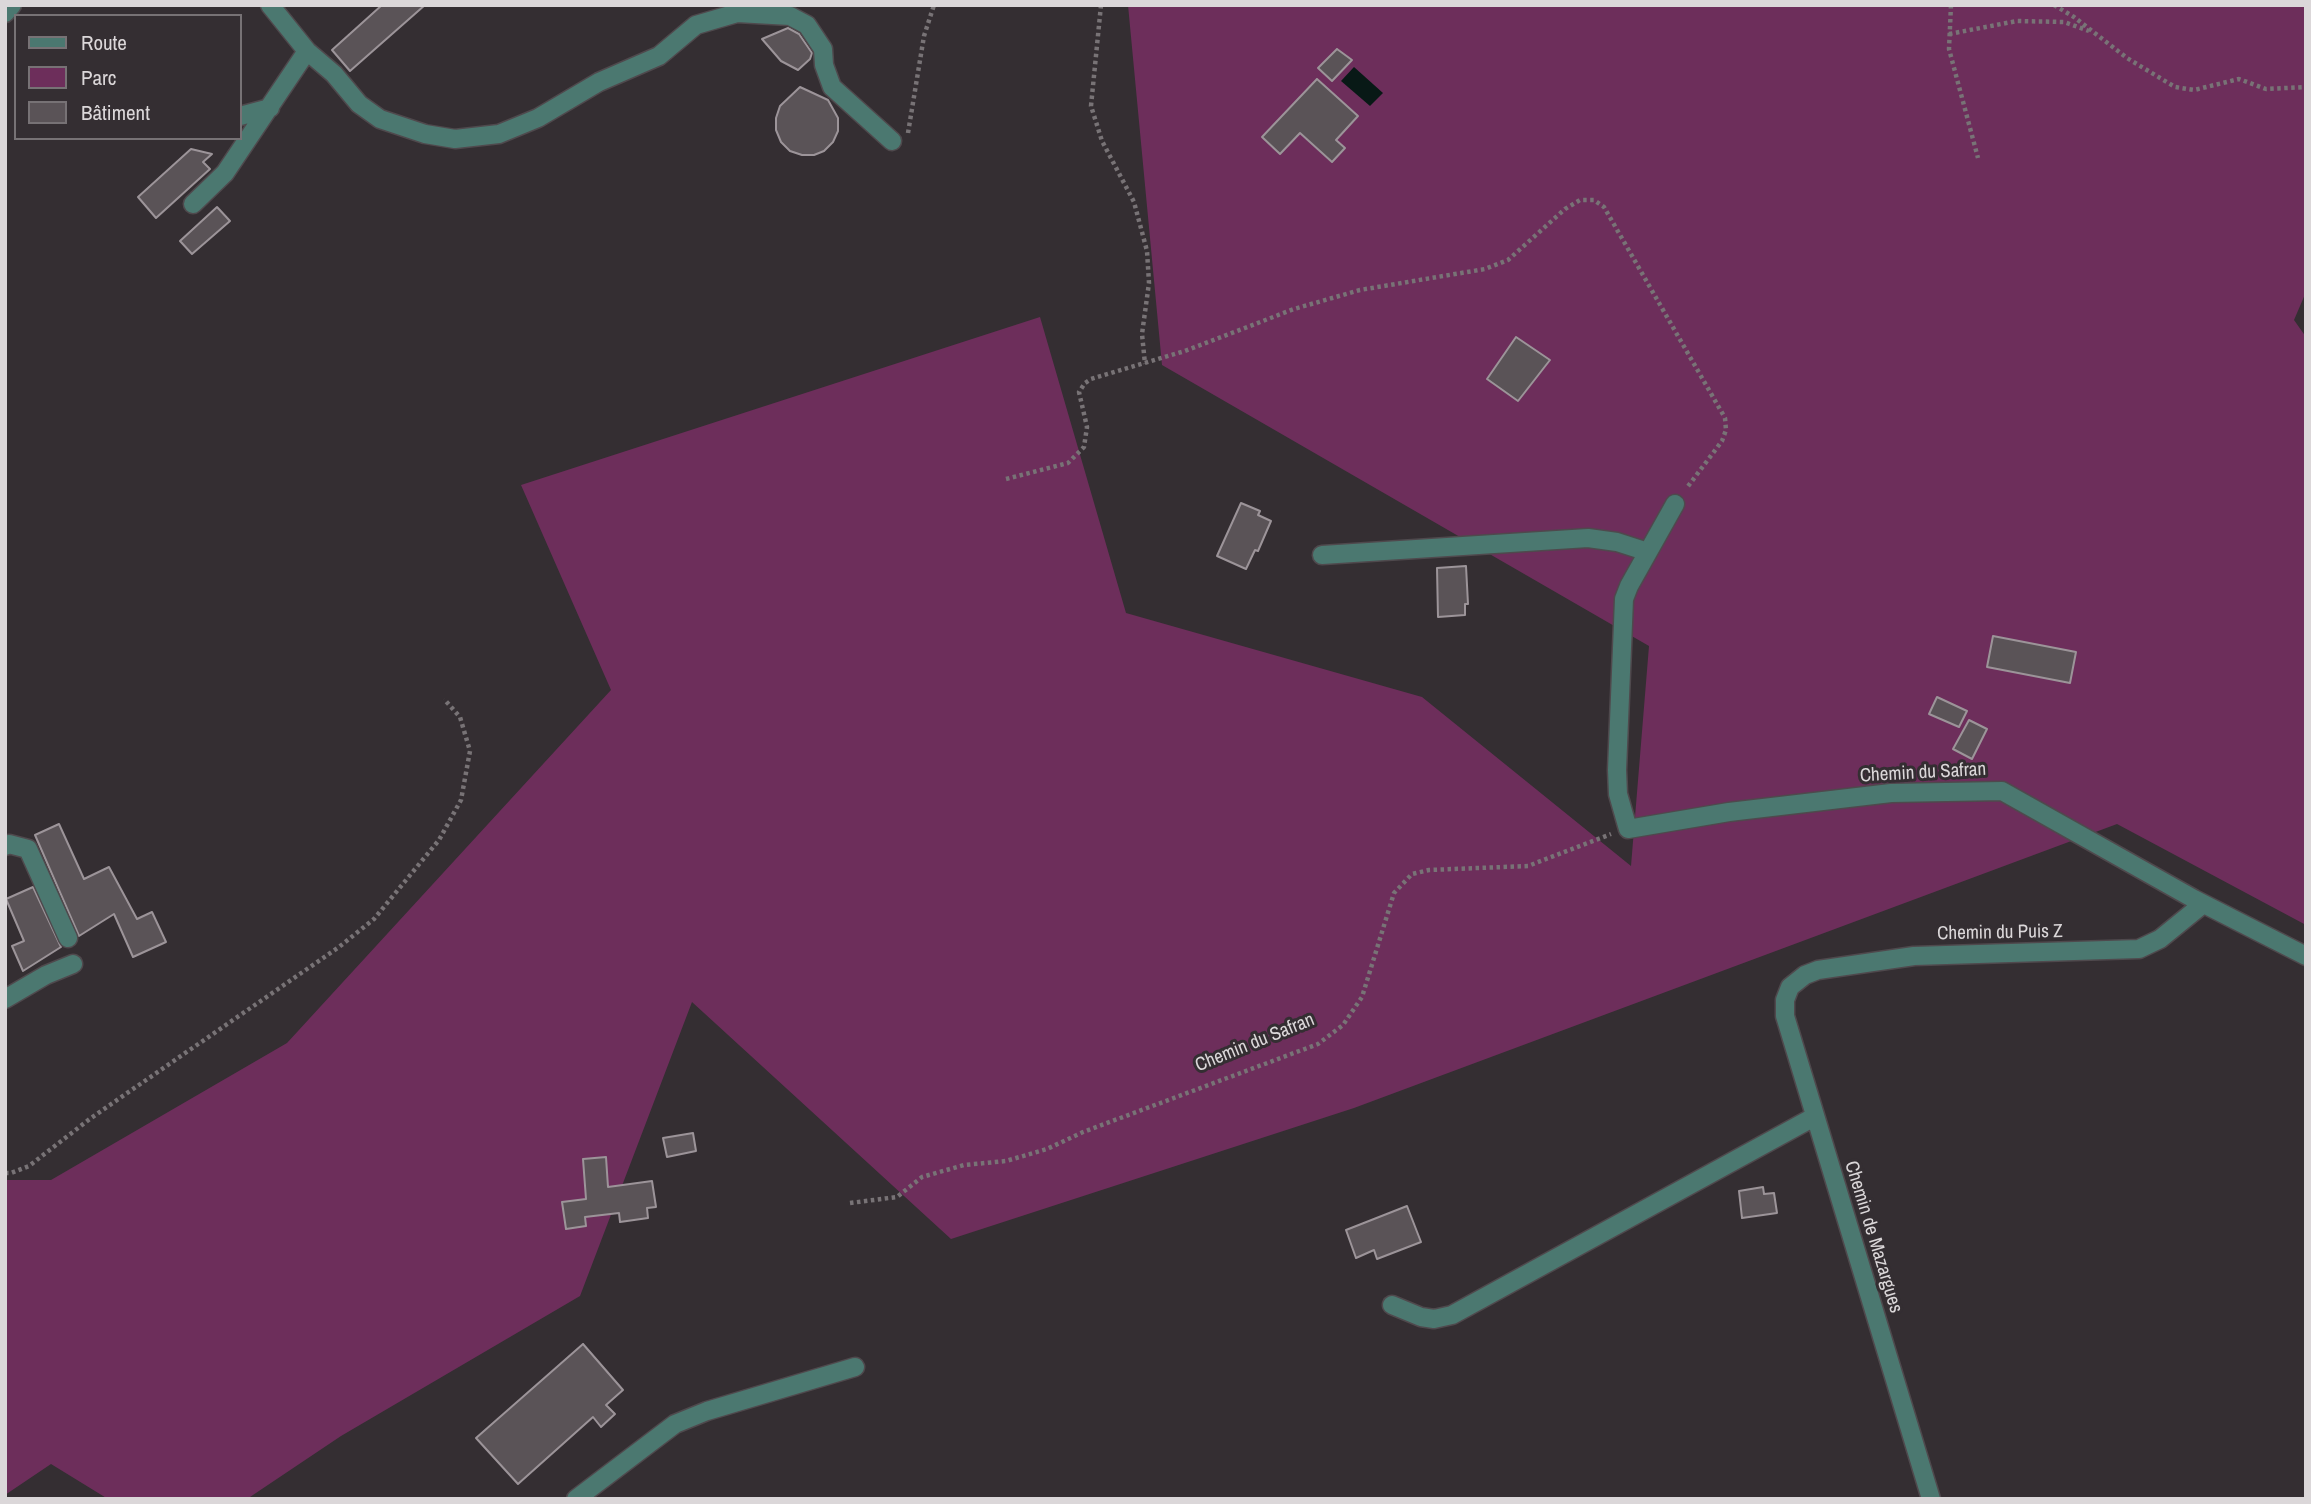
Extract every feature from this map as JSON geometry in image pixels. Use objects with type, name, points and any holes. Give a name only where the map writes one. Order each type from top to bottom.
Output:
[{"type":"street","points":[[5,13],[12,5]]},
{"type":"street","points":[[270,5],[307,51],[334,74],[359,104],[380,119],[425,134],[456,139],[499,134],[538,118],[599,82],[659,56],[696,24],[737,13],[790,16],[807,25],[823,49],[824,65],[832,87],[892,141]]},
{"type":"street","points":[[193,204],[225,173],[307,51]]},
{"type":"street","points":[[242,116],[270,107]]},
{"type":"street","points":[[1628,829],[1618,794],[1617,770],[1624,599],[1675,503]]},
{"type":"street","points":[[1322,555],[1588,538],[1617,542],[1648,552]]},
{"type":"street","name":"Chemin du Safran","points":[[1628,829],[1729,811],[1891,793],[2002,791],[2203,904],[2306,956]]},
{"type":"street","points":[[5,846],[9,844],[28,849],[68,938]]},
{"type":"street","name":"Chemin du Puis Z","points":[[1790,987],[1805,975],[1818,970],[1914,956],[2139,949],[2160,939],[2203,904]]},
{"type":"street","points":[[5,999],[47,975],[73,964]]},
{"type":"street","name":"Chemin de Mazargues","points":[[1790,987],[1785,1000],[1785,1016],[1931,1499]]},
{"type":"street","points":[[1392,1306],[1434,1319],[1452,1315],[1814,1117]]},
{"type":"street","points":[[576,1499],[676,1424],[707,1411],[855,1367]]},
{"type":"path","points":[[892,141],[900,149],[911,123],[924,36],[934,5]]},
{"type":"path","points":[[1101,5],[1091,106],[1102,141],[1134,202],[1147,251],[1149,283],[1142,334],[1145,364]]},
{"type":"path","points":[[1951,5],[1949,49],[1978,158]]},
{"type":"path","points":[[2054,5],[2127,58],[2175,87],[2194,90],[2239,79],[2266,89],[2306,87]]},
{"type":"path","points":[[1949,34],[2017,21],[2064,22],[2096,34]]},
{"type":"path","points":[[1006,479],[1068,463],[1084,447],[1087,427],[1079,392],[1091,379],[1145,364],[1294,309],[1360,290],[1485,269],[1508,260],[1565,209],[1580,200],[1594,200],[1604,207],[1725,418],[1726,429],[1722,441],[1675,503]]},
{"type":"path","points":[[5,1172],[11,1173],[29,1166],[91,1118],[339,947],[374,919],[439,840],[461,800],[470,751],[460,716],[444,699]]},
{"type":"path","name":"Chemin du Safran","points":[[850,1203],[897,1197],[922,1177],[964,1165],[1006,1161],[1047,1149],[1083,1132],[1318,1044],[1343,1026],[1362,997],[1394,893],[1412,874],[1429,870],[1528,866],[1628,829]]},
{"type":"green space","points":[[1128,5],[2306,5],[2306,292],[2294,320],[2306,337],[2306,925],[2117,824],[1354,1108],[951,1239],[692,1002],[580,1296],[341,1436],[247,1499],[108,1499],[51,1464],[5,1495],[5,1180],[51,1180],[287,1043],[611,690],[521,485],[1040,317],[1126,613],[1422,697],[1631,866],[1649,646],[1162,365]]},
{"type":"shaded area","points":[[1354,67],[1383,93],[1370,106],[1341,81]]},
{"type":"building","points":[[382,5],[425,5],[350,71],[332,50]]},
{"type":"building","points":[[788,28],[799,34],[812,53],[810,59],[798,70],[781,61],[762,39]]},
{"type":"building","points":[[1337,49],[1352,60],[1332,81],[1318,68]]},
{"type":"building","points":[[1317,79],[1358,116],[1336,140],[1345,148],[1332,162],[1300,133],[1280,154],[1262,137]]},
{"type":"building","points":[[800,87],[828,100],[838,118],[838,131],[833,142],[824,151],[814,155],[790,151],[781,142],[776,130],[780,106]]},
{"type":"building","points":[[191,149],[212,154],[203,162],[210,169],[156,218],[138,197]]},
{"type":"building","points":[[217,207],[230,221],[192,254],[180,241]]},
{"type":"building","points":[[1516,337],[1550,360],[1518,401],[1487,379]]},
{"type":"building","points":[[1241,503],[1260,511],[1258,515],[1271,521],[1258,551],[1255,550],[1246,569],[1217,556]]},
{"type":"building","points":[[1466,566],[1468,604],[1465,604],[1465,615],[1438,617],[1437,568]]},
{"type":"building","points":[[1993,636],[2076,652],[2070,683],[1987,667]]},
{"type":"building","points":[[1937,697],[1967,711],[1959,727],[1929,714]]},
{"type":"building","points":[[1969,720],[1987,729],[1972,759],[1953,749]]},
{"type":"building","points":[[59,824],[84,879],[109,867],[137,919],[152,912],[166,942],[133,957],[114,914],[79,936],[35,835]]},
{"type":"building","points":[[33,887],[61,947],[23,971],[12,946],[24,941],[6,899]]},
{"type":"building","points":[[693,1133],[696,1151],[667,1157],[663,1138]]},
{"type":"building","points":[[606,1157],[608,1187],[652,1181],[656,1207],[647,1208],[648,1218],[620,1222],[619,1213],[585,1217],[586,1226],[566,1229],[562,1202],[586,1199],[583,1159]]},
{"type":"building","points":[[1763,1187],[1764,1194],[1774,1193],[1777,1213],[1742,1218],[1739,1191]]},
{"type":"building","points":[[1407,1206],[1421,1242],[1377,1259],[1374,1250],[1356,1258],[1346,1230]]},
{"type":"building","points":[[583,1344],[623,1390],[606,1405],[615,1414],[601,1427],[593,1417],[518,1484],[476,1438]]}]
